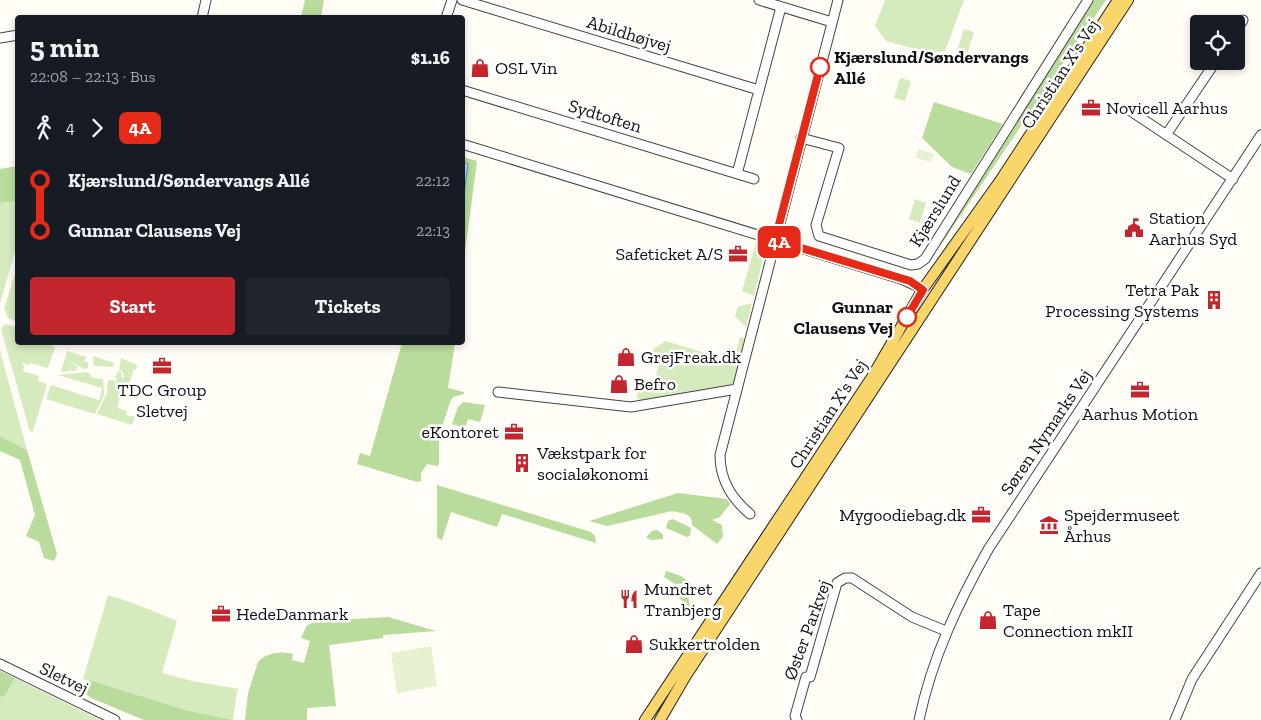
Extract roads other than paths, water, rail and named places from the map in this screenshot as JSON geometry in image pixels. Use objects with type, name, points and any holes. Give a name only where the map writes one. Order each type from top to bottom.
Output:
[{"type":"main road","name":"Christian X's Vej","points":[[645,720],[872,377],[923,290],[1000,181],[1118,0]]},
{"type":"main road","name":"Christian X's Vej","points":[[660,720],[685,677],[1128,0]]},
{"type":"main road","points":[[879,381],[924,300],[923,290],[932,290],[942,284]]},
{"type":"street","points":[[203,15],[206,0]]},
{"type":"street","points":[[447,15],[452,0]]},
{"type":"street","name":"Abildhøjvej","points":[[462,0],[758,90]]},
{"type":"street","points":[[759,0],[832,22]]},
{"type":"street","points":[[750,514],[732,497],[722,477],[720,460],[801,138],[838,0]]},
{"type":"street","name":"Kjærslund","points":[[801,138],[838,148],[816,224],[819,236],[911,266],[918,264],[925,259],[1088,0]]},
{"type":"street","points":[[737,174],[781,7]]},
{"type":"street","points":[[0,38],[15,36]]},
{"type":"street","points":[[1166,135],[1210,70]]},
{"type":"street","name":"Sydtoften","points":[[465,91],[754,179]]},
{"type":"street","points":[[1128,110],[1233,179]]},
{"type":"street","name":"Søren Nymarks Vej","points":[[919,720],[925,692],[946,631],[989,548],[1261,135]]},
{"type":"street","points":[[465,145],[901,278],[923,290]]},
{"type":"street","points":[[498,392],[631,407],[737,389]]},
{"type":"street","points":[[1175,720],[1192,679],[1261,573]]},
{"type":"street","name":"Øster Parkvej","points":[[797,720],[795,716],[806,677],[810,676],[837,583],[845,578],[852,578],[912,617],[946,631]]},
{"type":"street","name":"Sletvej","points":[[0,664],[115,720]]},
{"type":"water","points":[[465,163],[468,164],[465,187]]},
{"type":"place","name":"Kjærslund/Søndervangs Allé","points":[[820,67]]},
{"type":"place","name":"OSL Vin","points":[[480,68]]},
{"type":"place","name":"Novicell Aarhus","points":[[1091,108]]},
{"type":"place","name":"Station Aarhus Syd","points":[[1134,228]]},
{"type":"place","name":"Safeticket A/S","points":[[738,254]]},
{"type":"place","name":"Tetra Pak Processing Systems","points":[[1214,300]]},
{"type":"place","name":"Gunnar Clausens Vej","points":[[907,317]]},
{"type":"place","name":"GrejFreak.dk","points":[[626,357]]},
{"type":"place","name":"TDC Group Sletvej","points":[[162,366]]},
{"type":"place","name":"Befro","points":[[619,384]]},
{"type":"place","name":"Aarhus Motion","points":[[1140,390]]},
{"type":"place","name":"eKontoret","points":[[514,432]]},
{"type":"place","name":"Vækstpark for socialøkonomi","points":[[522,463]]},
{"type":"place","name":"Mygoodiebag.dk","points":[[981,515]]},
{"type":"place","name":"Spejdermuseet Århus","points":[[1049,525]]},
{"type":"place","name":"Mundret Tranbjerg","points":[[629,599]]},
{"type":"place","name":"HedeDanmark","points":[[221,614]]},
{"type":"place","name":"Tape Connection mkII","points":[[988,620]]},
{"type":"place","name":"Sukkertrolden","points":[[634,644]]}]
